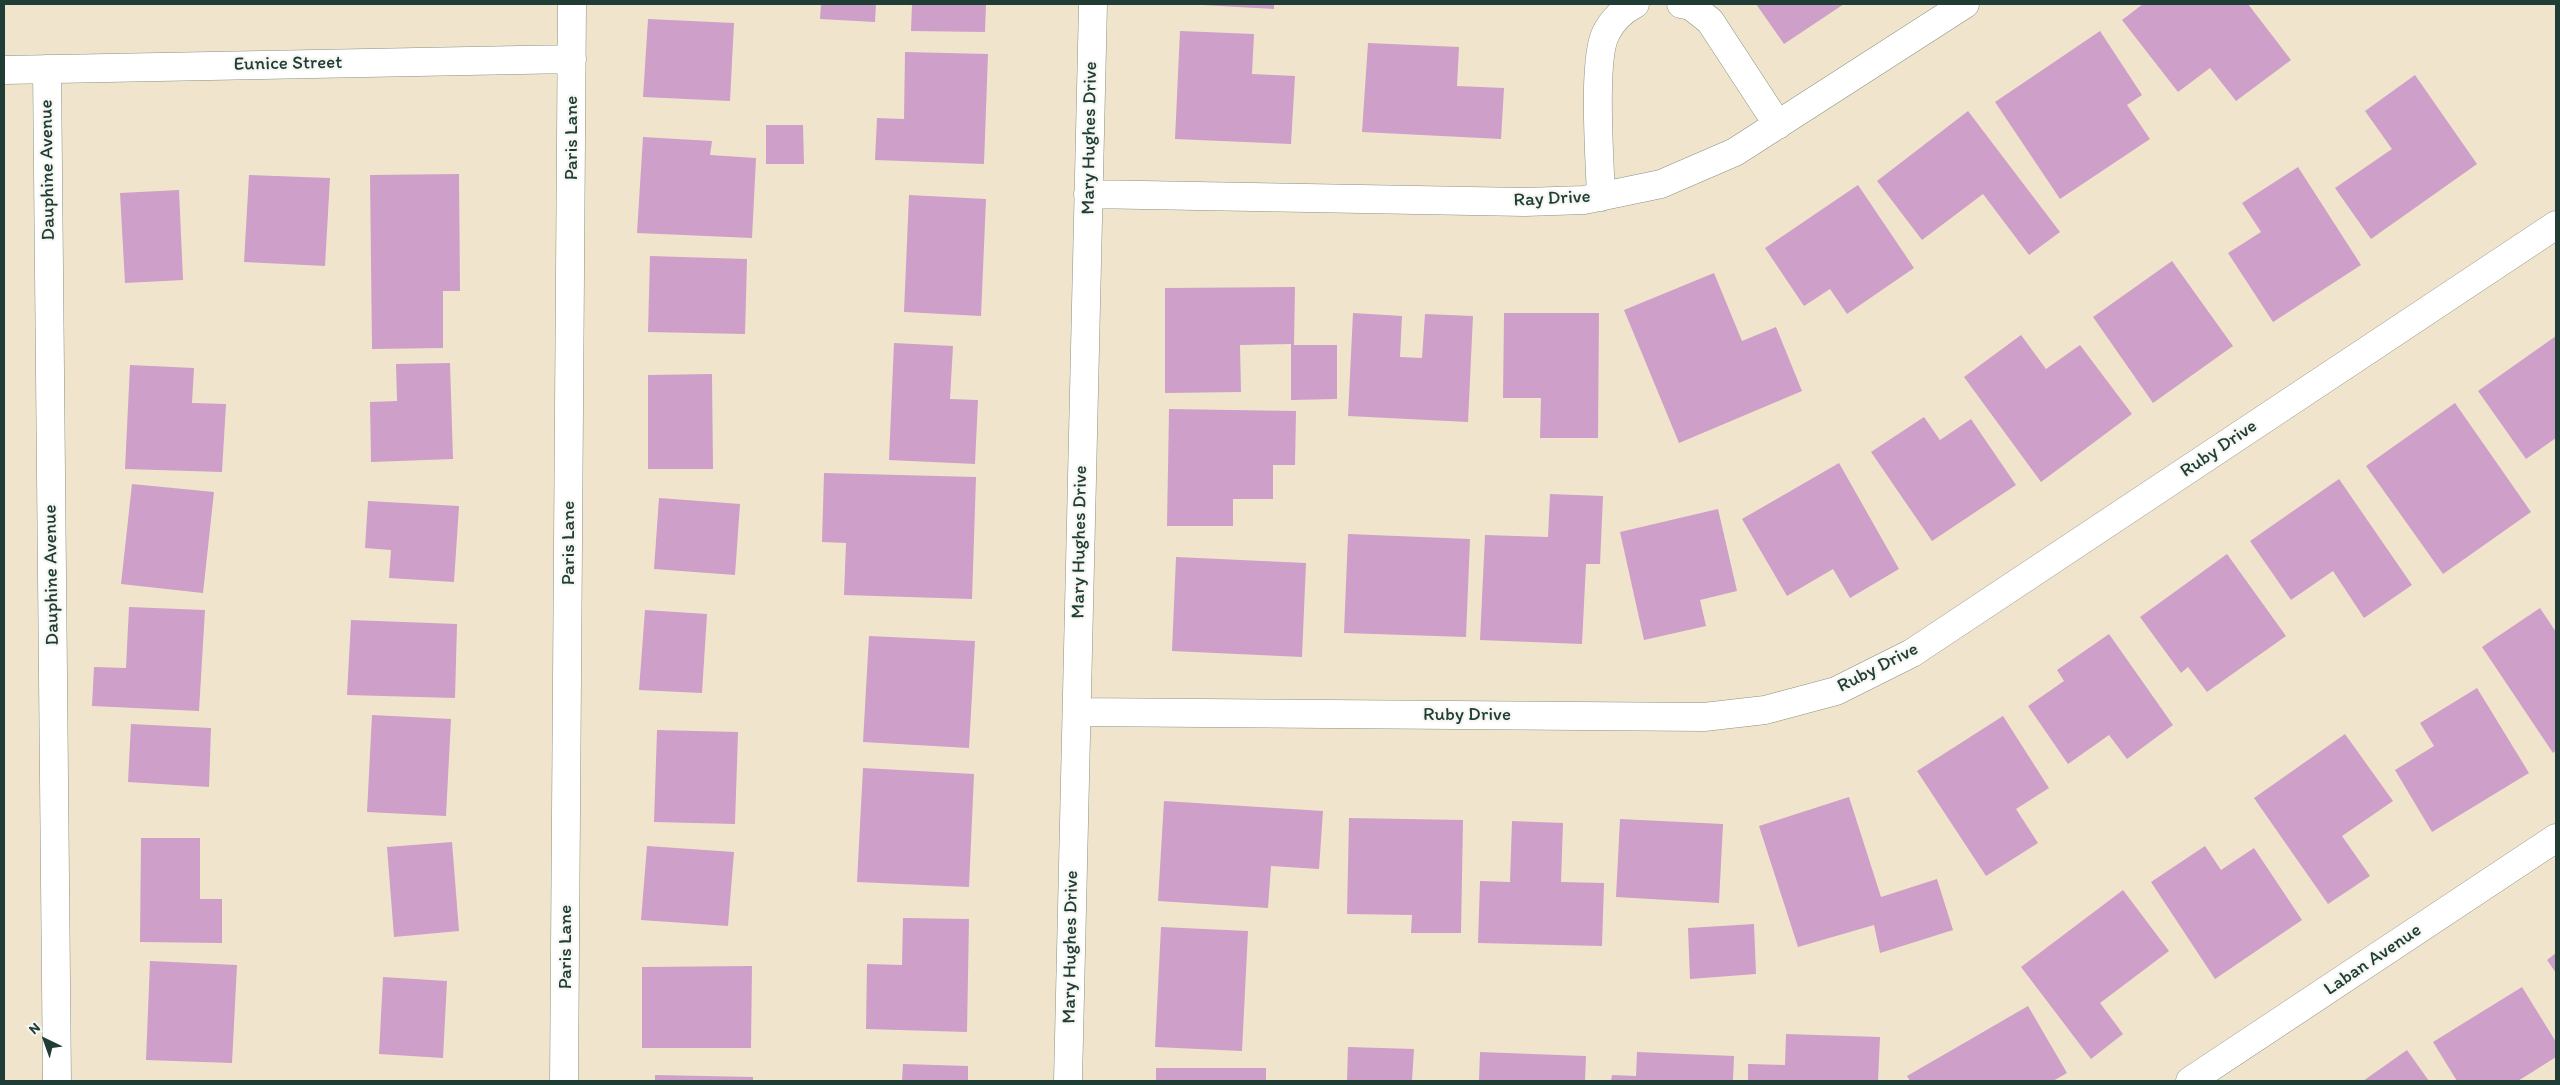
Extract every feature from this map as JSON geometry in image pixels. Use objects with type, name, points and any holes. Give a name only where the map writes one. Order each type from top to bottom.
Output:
[{"type":"street","name":"Paris Lane","points":[[564,1081],[572,4]]},
{"type":"street","name":"Mary Hughes Drive","points":[[1068,1081],[1093,4]]},
{"type":"street","points":[[1601,197],[1598,61],[1605,34],[1624,10],[1635,4]]},
{"type":"street","points":[[1680,4],[1691,6],[1710,21],[1778,125]]},
{"type":"street","name":"Ray Drive","points":[[1088,194],[1525,202],[1584,200],[1601,197],[1661,184],[1735,152],[1965,4]]},
{"type":"street","name":"Eunice Street","points":[[4,70],[572,59]]},
{"type":"street","name":"Dauphine Avenue","points":[[47,69],[57,1081]]},
{"type":"street","name":"Ruby Drive","points":[[1077,712],[1704,717],[1765,710],[1836,691],[1912,653],[2556,225]]},
{"type":"street","name":"Laban Avenue","points":[[2190,1081],[2556,838]]},
{"type":"building","points":[[821,4],[876,4],[875,22],[820,19]]},
{"type":"building","points":[[912,4],[986,4],[985,32],[911,31]]},
{"type":"building","points":[[1184,4],[1274,4],[1274,9]]},
{"type":"building","points":[[1756,4],[1844,4],[1784,44]]},
{"type":"building","points":[[2143,4],[2248,4],[2291,60],[2236,101],[2210,68],[2178,92],[2122,20]]},
{"type":"building","points":[[648,19],[734,23],[730,101],[643,97]]},
{"type":"building","points":[[1180,31],[1254,34],[1252,74],[1295,76],[1291,144],[1175,139]]},
{"type":"building","points":[[2100,31],[2142,95],[2127,105],[2150,139],[2060,199],[1995,102]]},
{"type":"building","points":[[1368,43],[1459,47],[1457,86],[1504,88],[1501,139],[1362,132]]},
{"type":"building","points":[[905,52],[988,54],[984,164],[875,160],[877,118],[904,119]]},
{"type":"building","points":[[2415,75],[2477,164],[2371,239],[2335,188],[2392,149],[2365,111]]},
{"type":"building","points":[[1968,111],[2060,232],[2029,255],[1983,194],[1922,240],[1877,181]]},
{"type":"building","points":[[766,125],[803,125],[804,164],[766,164]]},
{"type":"building","points":[[643,137],[712,141],[710,155],[756,158],[752,238],[637,233]]},
{"type":"building","points":[[2298,167],[2361,265],[2273,322],[2228,253],[2261,232],[2242,203]]},
{"type":"building","points":[[459,174],[460,291],[443,291],[443,348],[372,349],[370,175]]},
{"type":"building","points":[[249,175],[330,178],[325,266],[244,262]]},
{"type":"building","points":[[1858,185],[1914,268],[1847,314],[1830,289],[1804,306],[1765,248]]},
{"type":"building","points":[[179,190],[183,280],[125,283],[120,193]]},
{"type":"building","points":[[909,195],[986,199],[981,316],[904,312]]},
{"type":"building","points":[[650,256],[747,259],[745,334],[648,332]]},
{"type":"building","points":[[2172,261],[2233,346],[2153,403],[2093,317]]},
{"type":"building","points":[[1714,273],[1742,341],[1776,327],[1802,391],[1679,443],[1624,310]]},
{"type":"building","points":[[1295,287],[1294,345],[1337,345],[1337,399],[1291,400],[1291,344],[1240,345],[1241,392],[1165,393],[1165,288]]},
{"type":"building","points":[[1353,313],[1402,316],[1400,357],[1422,358],[1425,314],[1473,316],[1468,422],[1348,416]]},
{"type":"building","points":[[1504,313],[1599,313],[1598,438],[1540,438],[1541,398],[1503,398]]},
{"type":"building","points":[[2021,335],[2046,369],[2080,345],[2132,414],[2041,482],[1964,377]]},
{"type":"building","points":[[2556,336],[2556,438],[2526,459],[2478,391]]},
{"type":"building","points":[[894,343],[953,346],[950,399],[978,400],[975,464],[889,460]]},
{"type":"building","points":[[450,363],[453,459],[371,462],[370,402],[397,401],[396,364]]},
{"type":"building","points":[[130,365],[194,368],[192,403],[226,404],[222,472],[125,469]]},
{"type":"building","points":[[712,374],[713,469],[648,469],[648,375]]},
{"type":"building","points":[[2455,403],[2531,512],[2443,574],[2366,466]]},
{"type":"building","points":[[1169,409],[1296,411],[1295,465],[1273,465],[1273,499],[1233,499],[1233,526],[1167,526]]},
{"type":"building","points":[[1924,417],[1940,440],[1971,419],[2016,485],[1932,541],[1871,452]]},
{"type":"building","points":[[1839,463],[1899,569],[1850,598],[1833,569],[1787,596],[1742,519]]},
{"type":"building","points":[[824,473],[976,477],[972,599],[844,595],[846,543],[822,542]]},
{"type":"building","points":[[2339,479],[2412,585],[2364,618],[2333,571],[2291,600],[2250,541]]},
{"type":"building","points":[[132,484],[214,492],[203,593],[121,584]]},
{"type":"building","points":[[1550,494],[1603,496],[1600,564],[1586,564],[1582,644],[1480,640],[1485,535],[1548,537]]},
{"type":"building","points":[[659,498],[740,504],[735,575],[654,569]]},
{"type":"building","points":[[368,501],[459,506],[454,582],[389,578],[391,550],[365,548]]},
{"type":"building","points":[[1718,509],[1737,591],[1700,600],[1706,626],[1644,640],[1620,532]]},
{"type":"building","points":[[1348,534],[1470,539],[1466,637],[1344,633]]},
{"type":"building","points":[[2227,554],[2286,636],[2207,692],[2188,667],[2181,673],[2140,617]]},
{"type":"building","points":[[1176,557],[1306,563],[1302,657],[1172,651]]},
{"type":"building","points":[[129,607],[205,610],[199,711],[92,706],[94,667],[126,668]]},
{"type":"building","points":[[2540,608],[2556,632],[2556,750],[2553,753],[2482,647]]},
{"type":"building","points":[[645,610],[707,614],[702,693],[639,690]]},
{"type":"building","points":[[351,620],[457,624],[455,698],[347,695]]},
{"type":"building","points":[[2109,634],[2173,725],[2127,759],[2109,735],[2068,764],[2028,706],[2064,681],[2057,670]]},
{"type":"building","points":[[869,636],[975,641],[969,748],[863,742]]},
{"type":"building","points":[[2477,688],[2529,773],[2432,832],[2395,770],[2434,746],[2420,723]]},
{"type":"building","points":[[372,715],[451,719],[446,816],[367,812]]},
{"type":"building","points":[[2003,716],[2049,788],[2016,809],[2038,843],[1986,876],[1917,771]]},
{"type":"building","points":[[131,724],[211,728],[209,787],[128,782]]},
{"type":"building","points":[[657,730],[738,732],[735,824],[654,822]]},
{"type":"building","points":[[2345,734],[2393,801],[2342,836],[2370,876],[2328,904],[2254,798]]},
{"type":"building","points":[[863,768],[974,774],[969,887],[857,882]]},
{"type":"building","points":[[1849,797],[1881,897],[1937,879],[1953,930],[1880,953],[1874,925],[1798,947],[1759,826]]},
{"type":"building","points":[[1164,801],[1323,811],[1319,869],[1271,866],[1268,908],[1158,901]]},
{"type":"building","points":[[1349,818],[1463,820],[1461,933],[1411,933],[1412,915],[1347,914]]},
{"type":"building","points":[[1620,819],[1723,824],[1719,903],[1616,897]]},
{"type":"building","points":[[1512,821],[1563,823],[1561,882],[1604,883],[1602,946],[1478,943],[1480,881],[1510,882]]},
{"type":"building","points":[[141,838],[200,838],[200,899],[222,899],[222,943],[140,942]]},
{"type":"building","points":[[452,842],[459,931],[394,937],[387,847]]},
{"type":"building","points":[[647,846],[734,852],[728,926],[641,920]]},
{"type":"building","points":[[2205,846],[2221,870],[2254,848],[2302,920],[2215,979],[2151,882]]},
{"type":"building","points":[[2123,890],[2169,951],[2100,1003],[2123,1034],[2091,1059],[2021,967]]},
{"type":"building","points":[[903,918],[969,919],[967,1032],[866,1029],[867,964],[902,965]]},
{"type":"building","points":[[1754,924],[1756,974],[1690,979],[1688,928]]},
{"type":"building","points":[[1161,927],[1248,931],[1242,1051],[1155,1047]]},
{"type":"building","points":[[2556,953],[2556,973],[2547,960]]},
{"type":"building","points":[[150,961],[237,965],[232,1063],[146,1060]]},
{"type":"building","points":[[752,966],[751,1048],[642,1048],[642,967]]},
{"type":"building","points":[[383,977],[447,981],[443,1058],[379,1054]]},
{"type":"building","points":[[2522,987],[2556,1042],[2556,1057],[2518,1081],[2457,1081],[2433,1042]]},
{"type":"building","points":[[2028,1006],[2067,1073],[2053,1081],[1910,1081],[1907,1076]]},
{"type":"building","points":[[1786,1034],[1880,1037],[1878,1081],[1748,1081],[1748,1064],[1785,1065]]},
{"type":"building","points":[[1348,1047],[1414,1049],[1412,1081],[1347,1081]]},
{"type":"building","points":[[2407,1050],[2429,1081],[2363,1081]]},
{"type":"building","points":[[1480,1052],[1586,1056],[1585,1081],[1479,1081]]},
{"type":"building","points":[[1637,1052],[1734,1056],[1733,1081],[1611,1081],[1612,1075],[1636,1076]]},
{"type":"building","points":[[903,1064],[968,1066],[968,1081],[902,1081]]},
{"type":"building","points":[[1156,1068],[1266,1068],[1266,1081],[1156,1081]]},
{"type":"building","points":[[655,1075],[753,1077],[753,1081],[655,1081]]}]
